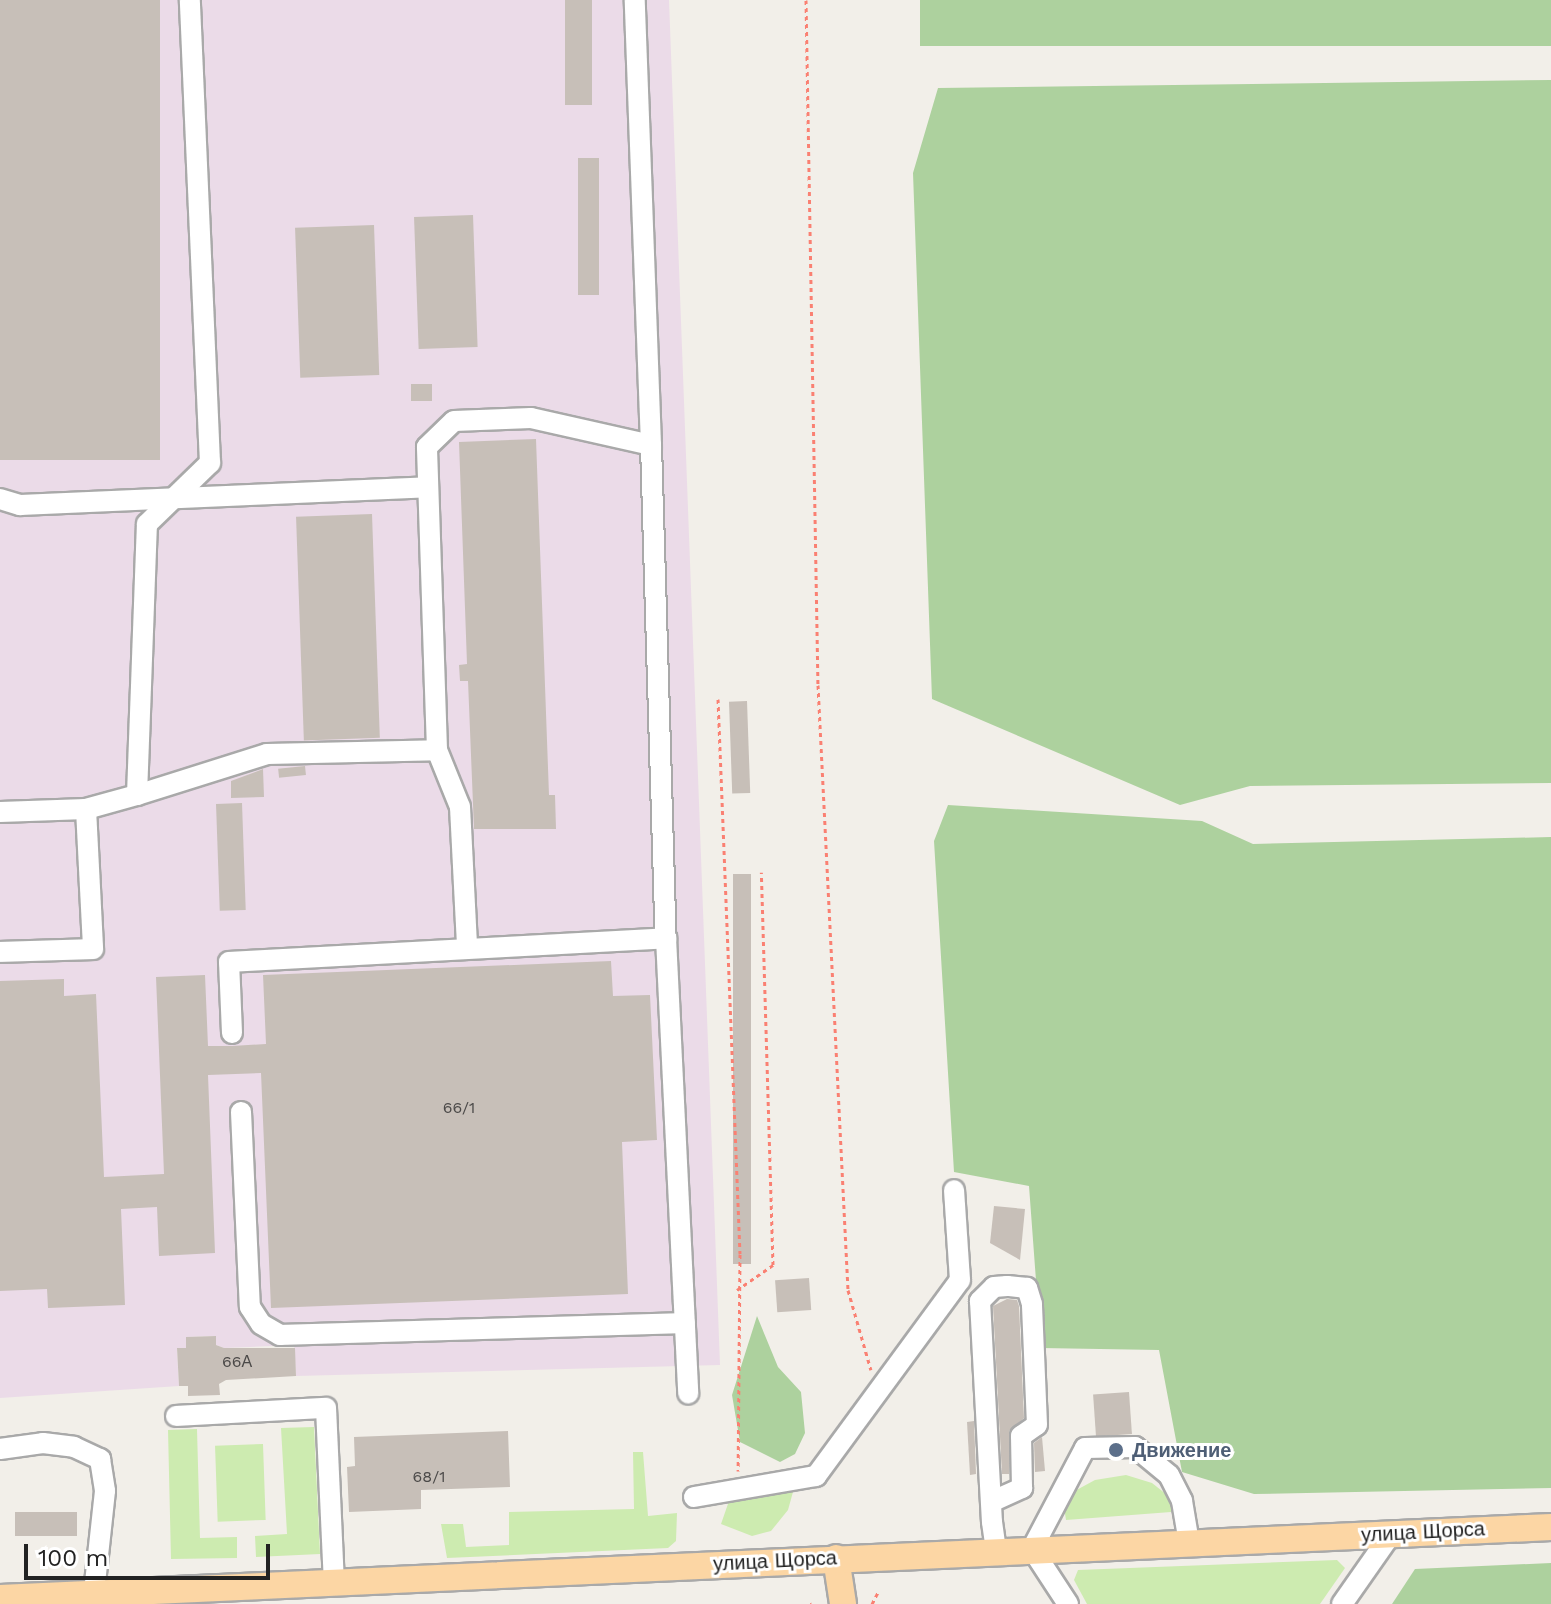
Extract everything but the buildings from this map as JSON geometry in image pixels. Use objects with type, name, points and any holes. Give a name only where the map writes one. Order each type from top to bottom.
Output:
[{"type":"main road","name":"улица Щорса","points":[[0,1598],[1551,1527]]},
{"type":"main road","points":[[836,1558],[843,1604]]},
{"type":"lane","points":[[137,795],[147,524],[210,463],[190,0]]},
{"type":"lane","points":[[635,0],[666,938],[688,1393]]},
{"type":"lane","points":[[467,947],[460,807],[437,750],[427,447],[454,421],[531,418],[651,445]]},
{"type":"lane","points":[[0,499],[20,505],[428,487]]},
{"type":"lane","points":[[0,812],[86,809],[267,754],[437,750]]},
{"type":"lane","points":[[0,952],[93,949],[86,809]]},
{"type":"lane","points":[[232,1033],[229,962],[666,938]]},
{"type":"lane","points":[[241,1112],[250,1307],[261,1324],[280,1335],[685,1323]]},
{"type":"lane","points":[[694,1497],[816,1476],[960,1280],[954,1190]]},
{"type":"lane","points":[[993,1501],[1022,1488],[1021,1436],[1037,1425],[1032,1304],[1027,1288],[994,1287],[980,1301],[996,1551]]},
{"type":"lane","points":[[176,1416],[326,1408],[334,1582]]},
{"type":"lane","points":[[0,1449],[43,1443],[74,1447],[100,1459],[105,1491],[94,1593]]},
{"type":"lane","points":[[1068,1604],[1032,1549],[1085,1448],[1135,1447],[1169,1475],[1182,1501],[1189,1543]]},
{"type":"lane","points":[[1342,1604],[1391,1534]]},
{"type":"path","points":[[806,0],[818,685],[848,1290],[878,1393]]},
{"type":"path","points":[[718,699],[740,1254],[737,1290],[738,1490]]},
{"type":"path","points":[[737,1290],[773,1265],[761,872]]},
{"type":"path","points":[[872,1604],[878,1592]]},
{"type":"shaded area","points":[[0,0],[669,0],[720,1365],[296,1376],[294,1345],[224,1348],[216,1345],[215,1336],[187,1337],[186,1348],[177,1349],[179,1386],[0,1398]]},
{"type":"green space","points":[[920,0],[1551,0],[1551,46],[920,46]]},
{"type":"green space","points":[[1551,80],[1551,783],[1250,786],[1180,805],[932,699],[913,173],[938,88]]},
{"type":"green space","points":[[948,805],[1202,821],[1253,844],[1551,837],[1551,1488],[1254,1494],[1182,1472],[1159,1350],[1041,1348],[1029,1186],[954,1172],[934,841]]},
{"type":"green space","points":[[757,1316],[778,1367],[801,1392],[805,1433],[795,1454],[780,1462],[740,1442],[732,1395]]},
{"type":"green space","points":[[314,1427],[320,1554],[256,1557],[255,1536],[287,1534],[281,1428]]},
{"type":"green space","points":[[197,1429],[200,1538],[237,1537],[237,1558],[171,1559],[168,1430]]},
{"type":"green space","points":[[263,1444],[266,1520],[218,1522],[215,1446]]},
{"type":"green space","points":[[633,1452],[643,1452],[648,1516],[677,1513],[676,1541],[668,1548],[447,1558],[441,1524],[463,1524],[466,1547],[509,1545],[509,1512],[634,1509]]},
{"type":"green space","points":[[1126,1475],[1152,1483],[1171,1498],[1171,1512],[1066,1520],[1064,1507],[1071,1493],[1095,1480]]},
{"type":"green space","points":[[796,1481],[788,1510],[771,1531],[752,1536],[721,1524],[729,1501]]},
{"type":"green space","points":[[1337,1560],[1345,1568],[1320,1604],[1087,1604],[1074,1580],[1078,1570]]},
{"type":"green space","points":[[1551,1563],[1551,1604],[1392,1604],[1415,1569]]},
{"type":"place","name":"Движение","points":[[1116,1450]]}]
